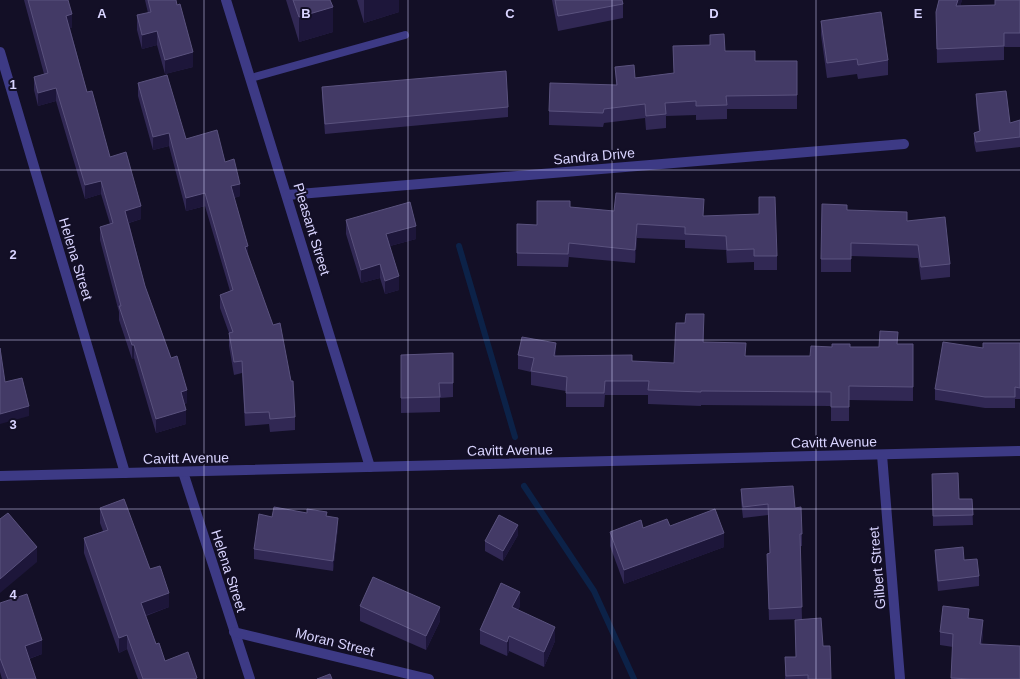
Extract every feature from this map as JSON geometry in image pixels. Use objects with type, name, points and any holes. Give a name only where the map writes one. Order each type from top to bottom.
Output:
[{"type":"street","name":"Pleasant Street","points":[[226,0],[370,467]]},
{"type":"street","name":"Helena Street","points":[[0,52],[125,473]]},
{"type":"street","name":"Sandra Drive","points":[[287,195],[904,144]]},
{"type":"street","name":"Cavitt Avenue","points":[[0,476],[1020,451]]},
{"type":"street","name":"Gilbert Street","points":[[882,455],[900,679]]},
{"type":"street","name":"Helena Street","points":[[183,472],[250,679]]},
{"type":"street","name":"Moran Street","points":[[234,632],[428,679]]},
{"type":"lane","points":[[251,78],[405,34]]},
{"type":"building","points":[[28,0],[68,0],[72,14],[66,16],[87,92],[92,91],[110,157],[126,152],[141,206],[125,211],[145,286],[171,358],[177,356],[187,390],[181,392],[186,410],[156,419],[134,345],[132,345],[119,306],[121,306],[100,227],[113,223],[101,181],[85,185],[56,88],[38,93],[34,77],[48,73]]},
{"type":"building","points":[[148,0],[176,0],[177,5],[180,4],[193,52],[165,60],[157,31],[142,35],[137,15],[151,12]]},
{"type":"building","points":[[293,0],[330,0],[333,7],[299,17]]},
{"type":"building","points":[[555,0],[622,0],[623,4],[558,16]]},
{"type":"building","points":[[939,0],[958,0],[956,6],[995,5],[995,0],[1020,0],[1020,33],[1004,33],[1004,46],[937,49],[936,12]]},
{"type":"building","points":[[881,12],[888,60],[858,65],[857,59],[827,63],[821,21]]},
{"type":"building","points":[[724,34],[725,51],[755,51],[755,61],[797,61],[797,95],[726,96],[727,105],[696,106],[696,101],[665,103],[666,114],[646,116],[645,104],[604,109],[603,113],[549,111],[550,83],[617,85],[615,67],[634,65],[635,78],[674,73],[673,46],[710,45],[710,35]]},
{"type":"building","points":[[506,71],[508,107],[325,124],[322,87]]},
{"type":"building","points":[[167,75],[186,139],[217,130],[225,162],[234,159],[240,184],[231,186],[248,246],[245,247],[273,325],[280,323],[291,381],[293,381],[295,417],[270,419],[269,412],[245,413],[242,361],[234,362],[229,333],[233,332],[220,295],[233,290],[205,193],[186,198],[169,133],[153,137],[138,83]]},
{"type":"building","points":[[1006,91],[1010,123],[1020,120],[1020,137],[976,142],[974,133],[980,131],[976,94]]},
{"type":"building","points":[[616,193],[704,199],[703,216],[759,214],[759,197],[775,197],[777,256],[754,256],[754,249],[727,250],[726,236],[685,234],[685,227],[637,224],[635,250],[569,243],[568,254],[517,253],[517,224],[537,225],[537,201],[570,201],[570,207],[614,211]]},
{"type":"building","points":[[410,202],[416,226],[386,234],[399,276],[385,281],[380,264],[361,270],[346,220]]},
{"type":"building","points":[[822,204],[847,205],[847,210],[907,212],[907,221],[945,217],[950,264],[921,267],[918,245],[851,243],[851,259],[821,259]]},
{"type":"building","points":[[686,314],[704,314],[703,342],[746,343],[745,356],[810,356],[811,346],[832,347],[832,344],[850,344],[850,347],[879,347],[880,331],[898,332],[897,344],[913,344],[913,387],[849,386],[849,407],[831,407],[831,392],[701,392],[648,390],[649,381],[605,381],[604,393],[566,393],[567,377],[531,371],[534,358],[518,355],[522,337],[556,343],[554,356],[632,355],[632,361],[674,363],[676,323],[685,323]]},
{"type":"building","points":[[943,342],[983,348],[983,343],[1020,343],[1020,388],[1015,387],[1015,397],[985,397],[935,389]]},
{"type":"building","points":[[0,348],[5,382],[22,378],[29,406],[0,414]]},
{"type":"building","points":[[453,353],[453,383],[439,383],[440,397],[401,398],[401,355]]},
{"type":"building","points":[[958,473],[959,499],[972,499],[973,515],[933,516],[932,474]]},
{"type":"building","points":[[793,486],[795,508],[801,507],[802,534],[800,534],[802,607],[769,609],[767,554],[770,553],[768,504],[743,507],[741,489]]},
{"type":"building","points":[[124,499],[150,569],[160,566],[169,593],[141,603],[156,644],[159,643],[165,661],[188,652],[197,678],[195,679],[143,679],[127,635],[119,638],[84,538],[108,530],[100,508]]},
{"type":"building","points":[[274,507],[307,513],[307,509],[327,512],[326,516],[338,518],[333,561],[254,549],[259,514],[272,517]]},
{"type":"building","points":[[715,509],[724,533],[624,570],[610,532],[641,520],[643,528],[667,519],[670,526]]},
{"type":"building","points":[[8,513],[37,547],[0,579],[0,519]]},
{"type":"building","points":[[499,515],[518,525],[503,551],[485,541]]},
{"type":"building","points":[[963,547],[964,560],[977,559],[979,576],[938,581],[935,550]]},
{"type":"building","points":[[373,577],[440,607],[426,636],[360,606]]},
{"type":"building","points":[[501,583],[520,592],[512,607],[555,627],[544,652],[509,636],[507,642],[480,630]]},
{"type":"building","points":[[27,594],[42,640],[25,646],[36,679],[8,679],[0,658],[0,603]]},
{"type":"building","points":[[943,606],[969,609],[968,618],[983,620],[980,644],[1020,646],[1020,679],[951,678],[953,634],[940,632]]},
{"type":"building","points":[[821,618],[823,646],[830,646],[831,679],[808,679],[808,675],[786,676],[785,657],[796,657],[795,620]]},
{"type":"building","points":[[330,674],[332,679],[317,679]]},
{"type":"waterway","points":[[459,246],[515,437]]},
{"type":"waterway","points":[[524,486],[594,591],[634,679]]}]
